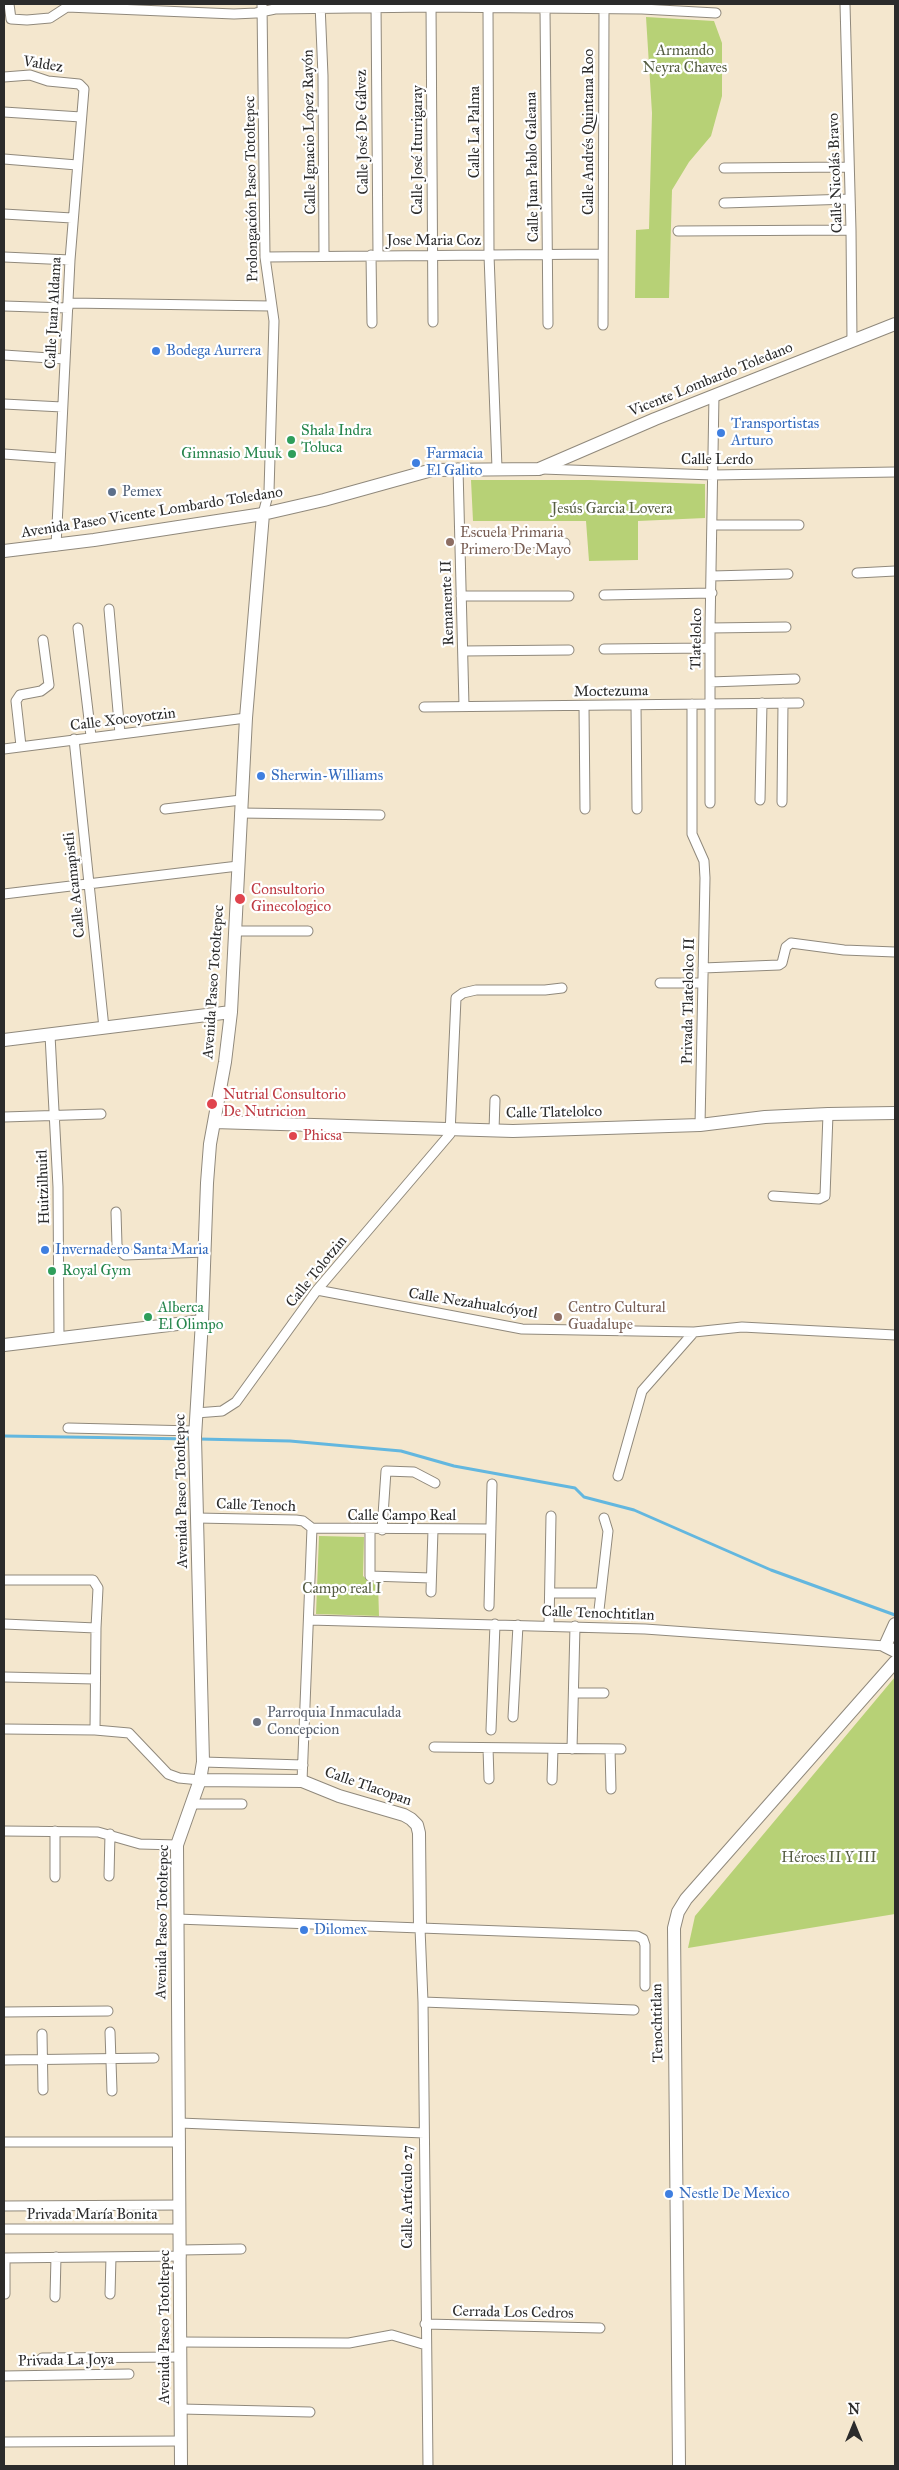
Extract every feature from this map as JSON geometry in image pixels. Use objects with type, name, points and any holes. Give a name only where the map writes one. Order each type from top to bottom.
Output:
[{"type":"main road","name":"Vicente Lombardo Toledano","points":[[539,469],[714,395],[895,324]]},
{"type":"main road","name":"Avenida Paseo Vicente Lombardo Toledano","points":[[4,551],[56,546],[263,514],[324,500],[412,474],[458,468],[539,469]]},
{"type":"main road","name":"Avenida Paseo Totoltepec","points":[[181,2466],[177,1845],[200,1780],[203,1762],[195,1436],[202,1321],[207,1183],[214,1122],[225,1062],[230,1012],[246,718],[263,514]]},
{"type":"main road","points":[[4,1040],[230,1012]]},
{"type":"main road","name":"Calle Tlatelolco","points":[[214,1122],[494,1130],[700,1125],[828,1114],[895,1113]]},
{"type":"main road","points":[[4,1345],[202,1321]]},
{"type":"main road","points":[[889,1648],[895,1624]]},
{"type":"main road","name":"Tenochtitlan","points":[[679,2466],[674,1928],[678,1912],[686,1899],[895,1662]]},
{"type":"main road","points":[[200,1780],[302,1781]]},
{"type":"main road","name":"Calle Tlacopan","points":[[302,1781],[339,1796],[404,1815],[417,1825]]},
{"type":"main road","name":"Calle Artículo 27","points":[[417,1825],[420,1928]]},
{"type":"street","points":[[9,4],[9,14],[13,20],[45,19],[60,7],[67,6],[169,7],[234,14],[262,8],[320,6],[431,5],[545,9],[604,9],[642,6],[716,13]]},
{"type":"street","name":"Calle Nicolás Bravo","points":[[845,4],[852,341]]},
{"type":"street","name":"Calle José Iturrigaray","points":[[431,5],[433,322]]},
{"type":"street","name":"Calle Ignacio López Rayón","points":[[320,6],[323,76],[324,256]]},
{"type":"street","name":"Calle José De Gálvez","points":[[372,323],[375,255],[376,6]]},
{"type":"street","name":"Prolongación Paseo Totoltepec","points":[[262,8],[265,257],[274,321],[269,492],[263,514]]},
{"type":"street","name":"Calle La Palma","points":[[488,8],[489,255],[497,468]]},
{"type":"street","name":"Calle Juan Pablo Galeana","points":[[545,9],[548,324]]},
{"type":"street","name":"Calle Andrés Quintana Roo","points":[[603,325],[604,9]]},
{"type":"street","name":"Valdez","points":[[4,76],[30,75],[48,81],[79,84]]},
{"type":"street","name":"Calle Juan Aldama","points":[[56,546],[72,218],[84,90],[79,84]]},
{"type":"street","points":[[4,112],[81,117]]},
{"type":"street","points":[[4,159],[77,165]]},
{"type":"street","points":[[724,168],[849,167]]},
{"type":"street","points":[[724,203],[850,199]]},
{"type":"street","points":[[4,214],[72,218]]},
{"type":"street","points":[[678,231],[851,230]]},
{"type":"street","name":"Jose Maria Coz","points":[[265,257],[602,254]]},
{"type":"street","points":[[4,257],[70,260]]},
{"type":"street","points":[[4,306],[271,306]]},
{"type":"street","points":[[4,355],[65,359]]},
{"type":"street","name":"Tlatelolco","points":[[710,803],[710,628],[714,395]]},
{"type":"street","points":[[4,404],[62,408]]},
{"type":"street","points":[[4,454],[60,458]]},
{"type":"street","name":"Remanente II","points":[[458,468],[464,706]]},
{"type":"street","name":"Calle Lerdo","points":[[539,469],[713,475],[895,472]]},
{"type":"street","points":[[712,526],[799,525]]},
{"type":"street","points":[[460,542],[565,543]]},
{"type":"street","points":[[857,573],[895,571]]},
{"type":"street","points":[[712,576],[788,574]]},
{"type":"street","points":[[604,595],[712,593]]},
{"type":"street","points":[[461,596],[569,596]]},
{"type":"street","points":[[109,609],[120,734]]},
{"type":"street","points":[[710,628],[786,627]]},
{"type":"street","points":[[78,628],[91,736]]},
{"type":"street","points":[[22,746],[16,701],[20,695],[41,691],[49,685],[44,640]]},
{"type":"street","points":[[604,649],[710,648]]},
{"type":"street","points":[[463,651],[569,650]]},
{"type":"street","points":[[710,682],[795,679]]},
{"type":"street","points":[[782,802],[783,703]]},
{"type":"street","name":"Moctezuma","points":[[424,707],[799,703]]},
{"type":"street","name":"Privada Tlatelolco II","points":[[692,704],[692,834],[704,861],[705,878],[700,1125]]},
{"type":"street","points":[[760,800],[762,704]]},
{"type":"street","points":[[636,705],[637,808]]},
{"type":"street","points":[[584,706],[585,809]]},
{"type":"street","name":"Calle Xocoyotzin","points":[[4,749],[91,736],[246,718]]},
{"type":"street","name":"Calle Acamapistli","points":[[74,739],[104,1028]]},
{"type":"street","points":[[165,809],[241,806],[380,815]]},
{"type":"street","points":[[4,894],[238,866]]},
{"type":"street","points":[[234,931],[308,931]]},
{"type":"street","points":[[703,968],[779,965],[782,963],[786,947],[791,943],[844,950],[895,952]]},
{"type":"street","points":[[660,983],[702,983]]},
{"type":"street","points":[[451,1130],[454,1003],[456,998],[476,990],[562,988]]},
{"type":"street","name":"Huitzilhuitl","points":[[50,1035],[60,1259],[59,1338]]},
{"type":"street","points":[[494,1130],[496,1100]]},
{"type":"street","points":[[4,1117],[101,1114]]},
{"type":"street","points":[[773,1196],[819,1199],[825,1196],[828,1114]]},
{"type":"street","name":"Calle Tolotzin","points":[[196,1413],[222,1411],[230,1408],[236,1402],[317,1290],[407,1187],[448,1137],[451,1130]]},
{"type":"street","points":[[116,1212],[117,1245],[119,1250],[125,1255],[205,1252]]},
{"type":"street","name":"Calle Nezahualcóyotl","points":[[317,1290],[522,1329],[694,1332],[742,1327],[895,1335]]},
{"type":"street","points":[[618,1476],[642,1391],[694,1332]]},
{"type":"street","points":[[68,1428],[195,1436]]},
{"type":"street","points":[[382,1530],[386,1471],[414,1472],[435,1483]]},
{"type":"street","points":[[489,1606],[492,1484]]},
{"type":"street","points":[[549,1625],[551,1516]]},
{"type":"street","name":"Calle Tenoch","points":[[197,1518],[296,1520],[303,1521],[312,1528]]},
{"type":"street","points":[[599,1610],[608,1531],[604,1518]]},
{"type":"street","name":"Calle Campo Real","points":[[312,1528],[370,1530],[492,1529]]},
{"type":"street","name":"Calle Tlacopan","points":[[302,1781],[312,1528]]},
{"type":"street","points":[[370,1530],[370,1576],[431,1578]]},
{"type":"street","points":[[431,1592],[433,1530]]},
{"type":"street","points":[[4,1580],[93,1580],[98,1588],[94,1628],[95,1730]]},
{"type":"street","points":[[550,1593],[601,1593]]},
{"type":"street","name":"Calle Tenochtitlan","points":[[308,1620],[575,1626],[889,1648]]},
{"type":"street","points":[[4,1624],[94,1628]]},
{"type":"street","points":[[491,1730],[495,1624]]},
{"type":"street","points":[[513,1716],[518,1624]]},
{"type":"street","points":[[572,1749],[575,1626]]},
{"type":"street","points":[[4,1677],[96,1679]]},
{"type":"street","points":[[574,1693],[604,1693]]},
{"type":"street","points":[[4,1728],[95,1730],[129,1733],[168,1774],[179,1778],[200,1780]]},
{"type":"street","points":[[434,1747],[621,1749]]},
{"type":"street","points":[[488,1748],[488,1778]]},
{"type":"street","points":[[552,1780],[553,1749]]},
{"type":"street","points":[[610,1749],[611,1788]]},
{"type":"street","points":[[203,1762],[303,1765]]},
{"type":"street","points":[[191,1804],[242,1804]]},
{"type":"street","points":[[4,1831],[98,1832],[140,1844],[177,1845]]},
{"type":"street","points":[[55,1877],[56,1831]]},
{"type":"street","points":[[109,1876],[110,1834]]},
{"type":"street","points":[[177,1919],[637,1936],[643,1939],[645,1944],[645,1986]]},
{"type":"street","name":"Calle Artículo 27","points":[[420,1928],[423,2002],[428,2466]]},
{"type":"street","points":[[423,2002],[634,2010]]},
{"type":"street","points":[[4,2012],[108,2011]]},
{"type":"street","points":[[110,2032],[112,2091]]},
{"type":"street","points":[[42,2034],[44,2059],[43,2090]]},
{"type":"street","points":[[4,2060],[154,2058]]},
{"type":"street","points":[[180,2123],[424,2132]]},
{"type":"street","points":[[4,2142],[180,2142]]},
{"type":"street","points":[[4,2206],[180,2205]]},
{"type":"street","name":"Privada María Bonita","points":[[4,2229],[180,2229]]},
{"type":"street","points":[[5,2294],[4,2258],[110,2257],[241,2249]]},
{"type":"street","points":[[56,2257],[56,2297]]},
{"type":"street","points":[[110,2257],[110,2294]]},
{"type":"street","name":"Cerrada Los Cedros","points":[[425,2324],[600,2328]]},
{"type":"street","points":[[181,2342],[349,2342],[392,2335],[426,2346]]},
{"type":"street","points":[[42,2358],[181,2357]]},
{"type":"street","name":"Privada La Joya","points":[[4,2376],[129,2374]]},
{"type":"street","points":[[181,2409],[310,2412]]},
{"type":"street","points":[[4,2442],[181,2441]]},
{"type":"green space","name":"Armando Neyra Chaves","points":[[646,17],[714,21],[722,43],[722,96],[711,136],[689,162],[672,190],[669,298],[635,298],[636,230],[649,229],[652,113]]},
{"type":"green space","name":"Jesús Garcia Lovera","points":[[471,480],[590,480],[705,484],[705,518],[638,521],[638,560],[589,561],[586,521],[473,521]]},
{"type":"green space","name":"Campo real I","points":[[319,1536],[364,1537],[363,1576],[369,1581],[378,1583],[379,1616],[316,1614]]},
{"type":"green space","name":"Héroes II Y III","points":[[895,1677],[895,1914],[688,1948],[695,1916]]},
{"type":"waterway","points":[[4,1436],[193,1439]]},
{"type":"waterway","points":[[199,1439],[290,1441],[401,1451],[454,1466],[575,1488],[584,1497],[634,1510],[771,1570],[895,1615]]},
{"type":"place","name":"Bodega Aurrera","points":[[156,351]]},
{"type":"place","name":"Transportistas Arturo","points":[[721,433]]},
{"type":"place","name":"Shala Indra Toluca","points":[[291,440]]},
{"type":"place","name":"Gimnasio Muuk","points":[[292,454]]},
{"type":"place","name":"Farmacia El Galito","points":[[416,463]]},
{"type":"place","name":"Pemex","points":[[112,492]]},
{"type":"place","name":"Escuela Primaria Primero De Mayo","points":[[450,542]]},
{"type":"place","name":"Sherwin-Williams","points":[[261,776]]},
{"type":"place","name":"Consultorio Ginecologico","points":[[240,899]]},
{"type":"place","name":"Nutrial Consultorio De Nutricion","points":[[212,1104]]},
{"type":"place","name":"Phicsa","points":[[293,1136]]},
{"type":"place","name":"Invernadero Santa Maria","points":[[45,1250]]},
{"type":"place","name":"Royal Gym","points":[[52,1271]]},
{"type":"place","name":"Alberca El Olimpo","points":[[148,1317]]},
{"type":"place","name":"Centro Cultural Guadalupe","points":[[558,1317]]},
{"type":"place","name":"Parroquia Inmaculada Concepcion","points":[[257,1722]]},
{"type":"place","name":"Dilomex","points":[[304,1930]]},
{"type":"place","name":"Nestle De Mexico","points":[[669,2194]]}]
